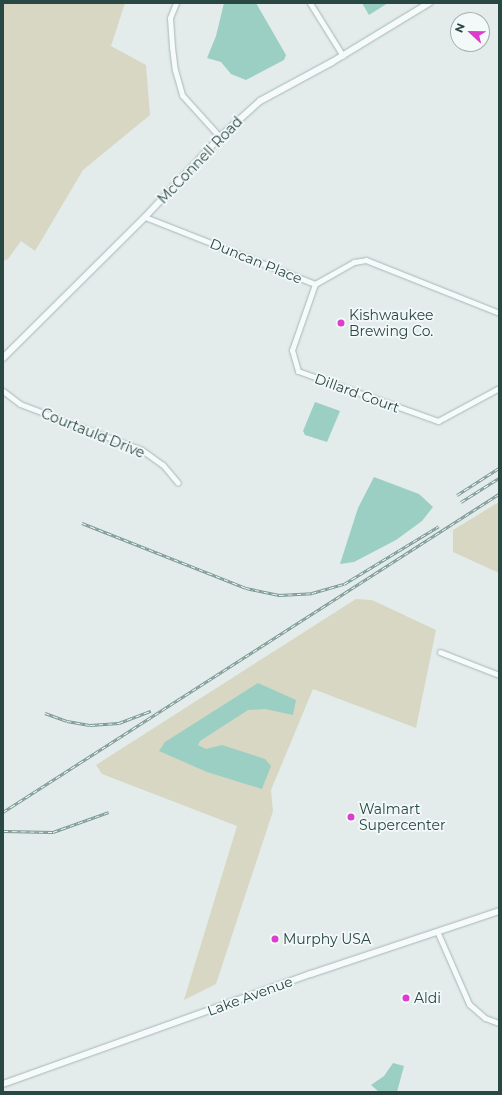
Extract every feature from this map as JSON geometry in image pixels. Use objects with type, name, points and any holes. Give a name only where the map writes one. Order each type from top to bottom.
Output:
[{"type":"street","points":[[176,3],[170,18],[171,40],[175,70],[182,95],[220,137]]},
{"type":"street","points":[[310,3],[343,56]]},
{"type":"street","name":"McConnell Road","points":[[3,358],[145,217],[220,137],[260,101],[343,56],[429,3]]},
{"type":"street","name":"Duncan Place","points":[[145,217],[315,284],[354,262],[366,260],[499,313]]},
{"type":"street","name":"Dillard Court","points":[[315,284],[292,350],[298,372],[438,421],[499,388]]},
{"type":"street","name":"Courtauld Drive","points":[[3,391],[20,404],[142,450],[163,465],[178,483]]},
{"type":"street","points":[[440,652],[499,675]]},
{"type":"street","name":"Lake Avenue","points":[[3,1084],[438,931],[499,911]]},
{"type":"street","points":[[438,931],[469,1004],[485,1018],[499,1023]]},
{"type":"shaded area","points":[[3,3],[125,3],[111,46],[146,65],[150,115],[83,170],[35,251],[21,241],[8,259],[3,261]]},
{"type":"shaded area","points":[[224,3],[256,3],[286,55],[284,60],[246,80],[231,74],[221,62],[207,58],[216,36]]},
{"type":"shaded area","points":[[362,3],[388,3],[369,15]]},
{"type":"shaded area","points":[[315,402],[340,411],[327,442],[305,435],[303,431]]},
{"type":"shaded area","points":[[374,477],[419,494],[433,507],[422,521],[396,540],[354,562],[340,564],[358,508]]},
{"type":"shaded area","points":[[499,502],[499,573],[453,552],[453,530]]},
{"type":"shaded area","points":[[356,599],[372,600],[436,630],[416,728],[313,689],[271,790],[273,811],[216,984],[184,1000],[237,826],[102,774],[96,765]]},
{"type":"shaded area","points":[[258,683],[296,700],[293,715],[265,709],[248,710],[200,741],[198,745],[206,749],[222,745],[265,759],[271,766],[262,789],[207,772],[159,751],[165,742]]},
{"type":"shaded area","points":[[393,1063],[404,1066],[397,1092],[379,1092],[371,1085],[384,1076]]},
{"type":"railway","points":[[457,495],[499,468]]},
{"type":"railway","points":[[461,502],[499,478]]},
{"type":"railway","points":[[3,812],[499,494]]},
{"type":"railway","points":[[82,523],[246,588],[279,595],[312,593],[344,584],[439,526]]},
{"type":"railway","points":[[45,713],[67,721],[90,725],[119,723],[151,711]]},
{"type":"railway","points":[[3,831],[53,832],[109,812]]},
{"type":"place","name":"Kishwaukee Brewing Co.","points":[[341,323]]},
{"type":"place","name":"Walmart Supercenter","points":[[351,817]]},
{"type":"place","name":"Murphy USA","points":[[275,939]]},
{"type":"place","name":"Aldi","points":[[406,998]]}]
